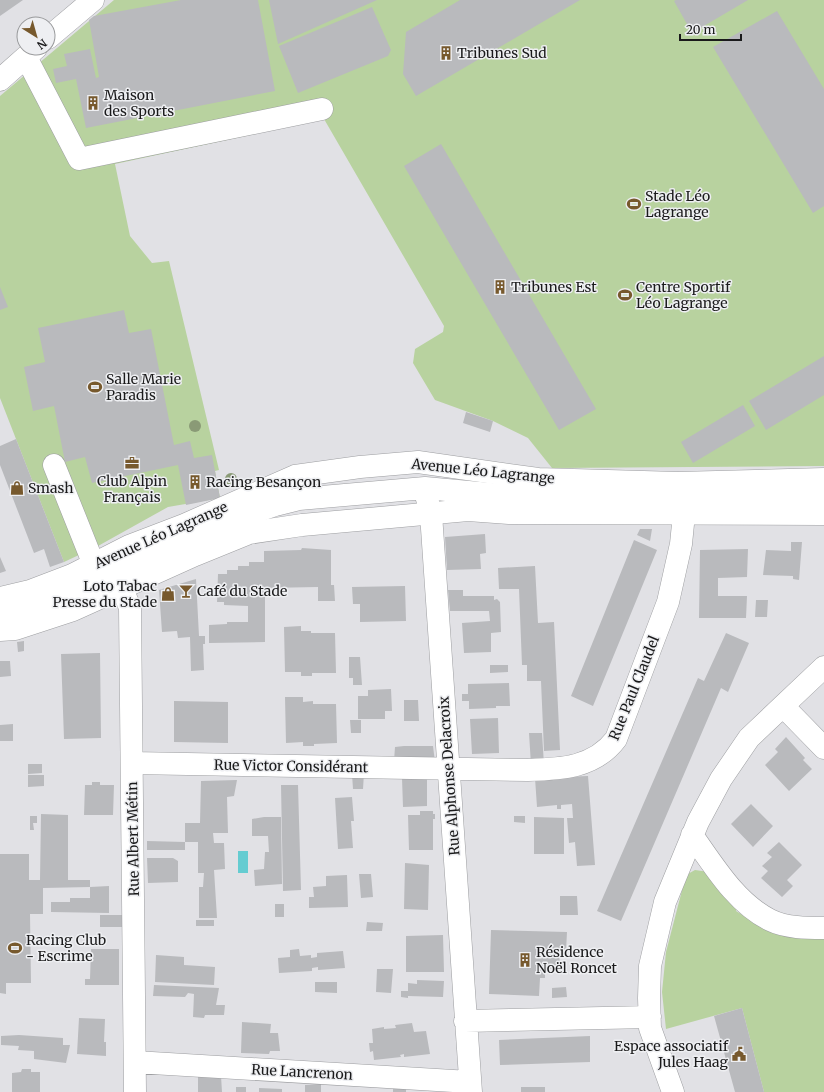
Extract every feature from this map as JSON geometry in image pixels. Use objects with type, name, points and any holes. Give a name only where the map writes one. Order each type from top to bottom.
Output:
[{"type":"street","points":[[56,31],[93,0]]},
{"type":"street","points":[[0,80],[27,56]]},
{"type":"street","points":[[33,56],[79,159],[322,109]]},
{"type":"street","name":"Avenue Léo Lagrange","points":[[0,598],[36,589],[94,565],[129,546],[184,525],[295,476],[360,467],[418,462],[538,479],[678,483],[824,479]]},
{"type":"street","name":"Rue Alphonse Delacroix","points":[[418,462],[431,514],[470,1087]]},
{"type":"street","points":[[54,465],[94,565]]},
{"type":"street","name":"Avenue Léo Lagrange","points":[[0,613],[13,612],[45,602],[122,570],[232,520],[275,505],[299,499],[424,488],[533,498],[824,494]]},
{"type":"street","points":[[0,630],[15,629],[73,610],[195,555],[249,533],[302,525],[468,510],[509,513],[824,514]]},
{"type":"street","name":"Rue Paul Claudel","points":[[449,768],[556,769],[571,767],[596,758],[607,750],[616,739],[668,602],[681,544],[684,514]]},
{"type":"street","name":"Rue Albert Métin","points":[[122,588],[130,608],[135,1092]]},
{"type":"street","points":[[672,1092],[654,1042],[650,1017],[650,966],[665,902],[698,822],[721,779],[749,738],[824,667]]},
{"type":"street","points":[[783,706],[824,748]]},
{"type":"street","name":"Rue Victor Considérant","points":[[132,763],[449,768]]},
{"type":"street","points":[[692,836],[716,869],[740,898],[752,908],[771,921],[803,929],[824,928]]},
{"type":"street","points":[[465,1021],[650,1017]]},
{"type":"street","name":"Rue Lancrenon","points":[[135,1062],[470,1087]]},
{"type":"green space","name":"Centre Sportif Léo Lagrange","points":[[114,0],[824,0],[824,466],[552,468],[528,438],[493,421],[435,400],[413,363],[415,349],[443,332],[444,326],[324,119],[115,164],[130,236],[152,263],[169,261],[219,470],[215,471],[220,498],[168,507],[98,546],[64,562],[0,398],[0,96],[48,56],[56,56],[56,49]]},
{"type":"green space","points":[[695,870],[709,872],[739,903],[736,911],[756,923],[824,933],[824,1092],[764,1092],[742,1008],[666,1029],[662,992],[666,952],[686,875]]},
{"type":"water","points":[[238,851],[248,851],[248,873],[238,873]]},
{"type":"building","points":[[0,0],[23,0],[0,16]]},
{"type":"building","points":[[181,0],[258,0],[275,91],[86,128],[76,79],[56,83],[53,69],[67,66],[64,54],[90,49],[96,78],[99,77],[89,20],[94,16]]},
{"type":"building","points":[[269,0],[377,0],[278,44]]},
{"type":"building","name":"Tribunes Sud","points":[[460,0],[580,0],[416,96],[403,74],[406,32]]},
{"type":"building","points":[[748,0],[692,33],[674,1]]},
{"type":"building","points":[[372,7],[391,50],[388,56],[298,93],[279,46]]},
{"type":"building","points":[[777,11],[824,89],[824,206],[813,213],[713,47]]},
{"type":"building","name":"Tribunes Est","points":[[441,144],[596,409],[559,430],[404,166]]},
{"type":"building","points":[[0,287],[8,307],[0,310]]},
{"type":"building","name":"Salle Marie Paradis","points":[[124,310],[129,333],[151,329],[174,445],[190,441],[194,458],[212,455],[220,498],[186,505],[178,465],[92,483],[85,457],[65,462],[54,406],[33,411],[24,367],[45,362],[38,328]]},
{"type":"building","points":[[824,356],[824,395],[766,430],[749,401]]},
{"type":"building","points":[[743,405],[755,426],[693,463],[681,442]]},
{"type":"building","points":[[466,412],[493,421],[490,432],[463,423]]},
{"type":"building","points":[[16,439],[64,562],[50,567],[44,549],[34,553],[0,465],[0,446]]},
{"type":"building","points":[[640,529],[652,529],[650,541],[637,535]]},
{"type":"building","points":[[485,534],[486,553],[480,554],[481,569],[447,570],[445,537]]},
{"type":"building","points":[[634,540],[657,550],[593,706],[571,696]]},
{"type":"building","points":[[791,542],[802,542],[799,580],[793,579],[793,576],[763,575],[766,550],[791,551]]},
{"type":"building","points":[[302,548],[331,550],[331,585],[334,585],[335,601],[318,601],[318,587],[265,588],[265,642],[209,643],[209,625],[227,624],[227,622],[248,622],[248,606],[224,605],[224,602],[217,602],[218,574],[227,574],[227,570],[238,570],[238,566],[249,566],[249,562],[264,562],[264,551],[301,550]]},
{"type":"building","points":[[748,549],[747,577],[718,578],[718,596],[747,596],[746,618],[699,618],[700,550]]},
{"type":"building","points":[[0,557],[6,571],[0,573]]},
{"type":"building","points":[[535,566],[538,623],[554,622],[560,750],[544,751],[541,681],[527,681],[527,665],[522,665],[519,589],[499,589],[498,568]]},
{"type":"building","points":[[196,579],[199,636],[205,636],[205,644],[203,644],[204,670],[191,671],[190,637],[178,638],[177,631],[162,632],[159,590]]},
{"type":"building","points":[[405,586],[406,621],[360,622],[360,604],[353,604],[352,587]]},
{"type":"building","points":[[448,590],[463,590],[463,596],[494,596],[494,600],[497,599],[500,602],[501,632],[491,633],[491,652],[464,653],[462,623],[490,621],[489,611],[450,611]]},
{"type":"building","points":[[756,600],[768,600],[767,617],[755,617]]},
{"type":"building","points":[[301,626],[301,631],[311,631],[311,633],[335,633],[336,673],[312,673],[312,676],[301,676],[301,672],[285,672],[284,627]]},
{"type":"building","points":[[726,633],[749,643],[728,692],[721,688],[621,921],[597,911],[698,678],[704,681]]},
{"type":"building","points":[[24,641],[24,651],[18,652],[17,642]]},
{"type":"building","points":[[100,653],[101,738],[64,739],[61,654]]},
{"type":"building","points":[[349,657],[360,657],[362,685],[353,685],[353,678],[349,678]]},
{"type":"building","points":[[0,661],[10,661],[11,676],[0,677]]},
{"type":"building","points":[[490,665],[508,665],[508,672],[490,673]]},
{"type":"building","points":[[509,683],[510,706],[469,709],[469,701],[462,701],[462,694],[468,694],[468,684]]},
{"type":"building","points":[[391,689],[392,711],[385,711],[385,719],[358,719],[358,696],[368,696],[368,690]]},
{"type":"building","points":[[285,697],[303,697],[303,702],[313,701],[313,704],[336,704],[337,743],[303,746],[303,742],[286,743]]},
{"type":"building","points":[[404,700],[418,700],[419,721],[404,721]]},
{"type":"building","points":[[174,701],[228,702],[228,743],[174,742]]},
{"type":"building","points":[[498,718],[499,753],[472,754],[470,719]]},
{"type":"building","points":[[350,720],[361,720],[361,733],[351,733]]},
{"type":"building","points":[[13,724],[13,741],[0,741],[0,725]]},
{"type":"building","points":[[529,733],[542,733],[544,765],[531,765]]},
{"type":"building","points":[[786,737],[805,758],[803,760],[812,769],[789,791],[765,765],[778,752],[775,749]]},
{"type":"building","points":[[433,746],[435,762],[394,761],[395,747]]},
{"type":"building","points":[[28,764],[42,764],[42,773],[28,774]]},
{"type":"building","points":[[364,773],[363,789],[353,789],[352,774]]},
{"type":"building","points":[[28,775],[44,775],[44,786],[28,787]]},
{"type":"building","points":[[588,776],[595,865],[577,866],[575,842],[569,843],[567,818],[573,818],[572,804],[561,805],[561,809],[557,809],[557,805],[537,807],[535,778]]},
{"type":"building","points":[[427,777],[427,806],[403,807],[402,778]]},
{"type":"building","points":[[237,780],[234,796],[227,797],[228,833],[213,833],[214,843],[224,843],[225,869],[214,870],[217,918],[199,918],[199,887],[203,887],[204,873],[198,873],[198,842],[185,842],[185,823],[200,823],[201,781]]},
{"type":"building","points":[[92,782],[100,782],[100,785],[114,785],[113,815],[84,815],[85,785],[92,785]]},
{"type":"building","points":[[281,785],[298,785],[301,890],[283,891]]},
{"type":"building","points":[[352,797],[354,821],[351,821],[353,848],[338,849],[335,798]]},
{"type":"building","points":[[751,804],[773,826],[753,847],[731,824]]},
{"type":"building","points":[[420,811],[433,811],[433,814],[435,814],[435,819],[433,819],[433,850],[409,850],[408,815],[420,815]]},
{"type":"building","points":[[41,814],[68,815],[68,880],[90,880],[90,887],[43,888],[43,914],[30,914],[31,983],[6,983],[6,994],[0,993],[0,854],[29,854],[29,880],[40,880]]},
{"type":"building","points":[[30,816],[37,816],[37,823],[33,823],[34,830],[30,830]]},
{"type":"building","points":[[514,816],[525,816],[525,823],[514,822]]},
{"type":"building","points":[[281,817],[282,884],[255,886],[254,870],[264,869],[265,852],[269,852],[268,836],[252,836],[252,819]]},
{"type":"building","points":[[534,817],[564,818],[564,854],[534,854]]},
{"type":"building","points":[[147,841],[185,842],[185,850],[147,850]]},
{"type":"building","points":[[779,842],[802,865],[787,880],[793,886],[782,897],[761,878],[768,871],[762,866],[772,857],[767,853]]},
{"type":"building","points":[[147,858],[173,858],[178,861],[178,882],[148,883]]},
{"type":"building","points":[[405,863],[429,865],[428,910],[404,909]]},
{"type":"building","points":[[359,874],[371,874],[373,897],[361,898]]},
{"type":"building","points":[[347,875],[348,907],[309,908],[309,897],[314,897],[313,887],[326,886],[326,876]]},
{"type":"building","points":[[109,886],[109,913],[51,912],[51,902],[70,902],[70,898],[90,898],[90,887]]},
{"type":"building","points":[[560,896],[577,896],[578,915],[560,915]]},
{"type":"building","points":[[275,904],[284,904],[284,917],[275,917]]},
{"type":"building","points":[[100,915],[129,915],[128,927],[100,927]]},
{"type":"building","points":[[196,920],[214,920],[214,926],[196,926]]},
{"type":"building","points":[[367,922],[383,923],[382,931],[366,931]]},
{"type":"building","name":"Résidence Noël Roncet","points":[[491,930],[567,932],[566,951],[560,951],[559,969],[545,969],[545,978],[540,978],[539,996],[489,994]]},
{"type":"building","points":[[443,935],[444,972],[406,972],[406,936]]},
{"type":"building","points":[[91,949],[119,949],[119,985],[85,985],[85,979],[90,979]]},
{"type":"building","points":[[299,949],[300,956],[311,955],[311,958],[317,957],[317,953],[343,951],[345,968],[318,970],[318,967],[312,968],[312,971],[279,973],[278,958],[290,957],[290,950]]},
{"type":"building","points":[[156,955],[184,957],[184,965],[215,967],[214,985],[155,982]]},
{"type":"building","points":[[377,969],[393,969],[391,993],[376,992]]},
{"type":"building","points":[[417,980],[444,981],[443,997],[401,997],[401,991],[408,991],[408,983],[417,984]]},
{"type":"building","points":[[315,982],[337,982],[337,993],[315,992]]},
{"type":"building","points":[[154,985],[219,988],[216,1005],[225,1005],[224,1015],[205,1015],[204,1018],[193,1017],[194,994],[188,993],[185,997],[153,996]]},
{"type":"building","points":[[566,987],[567,997],[552,998],[552,988]]},
{"type":"building","name":"Espace associatif Jules Haag","points":[[742,1008],[764,1092],[735,1092],[714,1016]]},
{"type":"building","points":[[79,1018],[105,1019],[104,1042],[106,1042],[106,1056],[77,1054]]},
{"type":"building","points":[[242,1022],[271,1024],[270,1033],[278,1033],[280,1051],[270,1051],[269,1054],[241,1053]]},
{"type":"building","points":[[412,1023],[414,1032],[426,1031],[430,1054],[404,1057],[404,1054],[400,1055],[401,1057],[374,1060],[373,1051],[370,1052],[369,1043],[373,1043],[372,1029],[384,1027],[384,1029],[396,1028],[395,1025]]},
{"type":"building","points":[[19,1035],[63,1038],[63,1045],[70,1045],[66,1063],[34,1059],[34,1051],[18,1050],[19,1046],[1,1045],[1,1036]]},
{"type":"building","points":[[590,1036],[590,1062],[500,1065],[499,1040]]},
{"type":"building","points":[[22,1069],[31,1069],[31,1072],[40,1072],[40,1092],[12,1092],[12,1073],[21,1072]]},
{"type":"building","points":[[198,1075],[221,1076],[222,1092],[198,1092]]},
{"type":"building","points":[[393,1083],[406,1084],[406,1092],[393,1092]]},
{"type":"building","points":[[321,1084],[321,1092],[305,1092],[305,1085]]},
{"type":"building","points":[[236,1087],[246,1087],[246,1092],[236,1092]]},
{"type":"building","points":[[521,1087],[545,1087],[545,1092],[521,1092]]},
{"type":"building","points":[[259,1088],[282,1089],[282,1092],[259,1092]]},
{"type":"place","name":"Tribunes Sud","points":[[446,53]]},
{"type":"place","name":"Maison des Sports","points":[[93,103]]},
{"type":"place","name":"Stade Léo Lagrange","points":[[634,204]]},
{"type":"place","name":"Tribunes Est","points":[[500,287]]},
{"type":"place","name":"Centre Sportif Léo Lagrange","points":[[625,295]]},
{"type":"place","name":"Salle Marie Paradis","points":[[95,387]]},
{"type":"place","name":"Club Alpin Français","points":[[132,463]]},
{"type":"place","name":"Racing Besançon","points":[[195,482]]},
{"type":"place","name":"Smash","points":[[17,488]]},
{"type":"place","name":"Café du Stade","points":[[186,591]]},
{"type":"place","name":"Loto Tabac Presse du Stade","points":[[168,594]]},
{"type":"place","name":"Racing Club - Escrime","points":[[15,948]]},
{"type":"place","name":"Résidence Noël Roncet","points":[[525,960]]},
{"type":"place","name":"Espace associatif Jules Haag","points":[[739,1054]]}]
